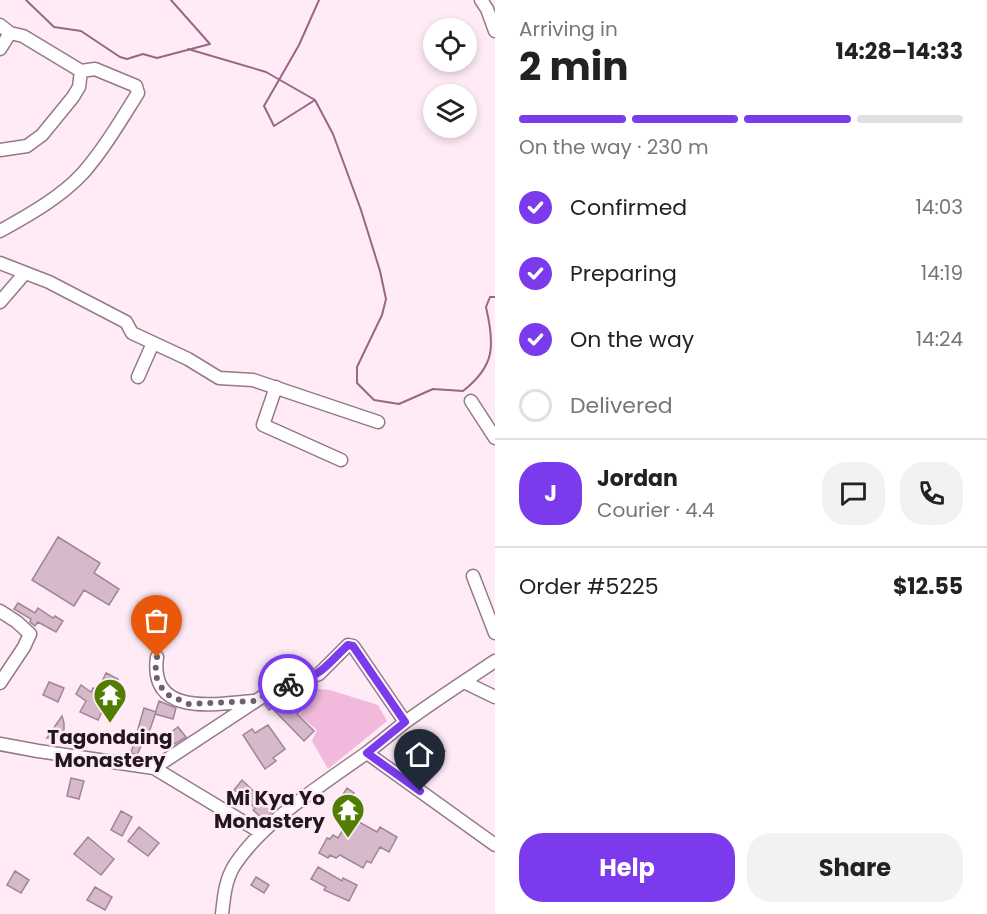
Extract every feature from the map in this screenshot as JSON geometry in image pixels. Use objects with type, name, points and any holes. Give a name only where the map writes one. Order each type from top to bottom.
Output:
[{"type":"street","points":[[481,0],[495,31]]},
{"type":"street","points":[[0,49],[5,29],[23,36],[81,72],[95,69],[136,86],[138,93],[104,147],[82,175],[52,199],[0,231]]},
{"type":"street","points":[[0,150],[27,146],[42,135],[73,97],[79,87],[81,72]]},
{"type":"street","points":[[0,263],[49,282],[126,322],[132,333],[188,359],[219,378],[253,380],[378,422]]},
{"type":"street","points":[[0,302],[25,273]]},
{"type":"street","points":[[138,377],[153,343]]},
{"type":"street","points":[[276,387],[263,425],[341,460]]},
{"type":"street","points":[[471,401],[495,438]]},
{"type":"street","points":[[473,576],[495,633]]},
{"type":"street","points":[[0,611],[30,634],[0,684]]},
{"type":"street","points":[[154,768],[271,691],[319,674],[348,645],[351,645],[405,722]]},
{"type":"street","points":[[157,657],[155,674],[166,694],[176,700],[189,704],[255,701]]},
{"type":"street","points":[[222,914],[225,887],[229,876],[262,833],[316,788],[367,753],[405,722],[495,661]]},
{"type":"street","points":[[464,682],[495,697]]},
{"type":"street","points":[[0,744],[38,752],[154,768],[262,833]]},
{"type":"street","points":[[367,753],[495,845]]},
{"type":"shaded area","points":[[298,687],[330,690],[378,705],[387,721],[328,769],[312,741],[317,730],[299,715],[302,711],[292,698]]},
{"type":"building","points":[[58,537],[100,563],[94,573],[119,589],[109,605],[84,590],[74,606],[32,580]]},
{"type":"building","points":[[18,603],[35,613],[38,608],[53,618],[55,616],[63,621],[56,632],[38,622],[35,626],[30,622],[31,619],[14,609]]},
{"type":"building","points":[[106,673],[118,679],[98,720],[80,712],[86,701],[76,694],[81,685],[91,692],[93,688],[98,690]]},
{"type":"building","points":[[49,682],[64,688],[58,702],[43,695]]},
{"type":"building","points":[[284,695],[288,702],[290,700],[300,711],[297,714],[314,731],[304,741],[272,708],[269,710],[265,705]]},
{"type":"building","points":[[159,701],[176,708],[173,719],[155,714]]},
{"type":"building","points":[[144,708],[156,712],[145,744],[142,744],[137,755],[131,753]]},
{"type":"building","points":[[62,716],[64,730],[58,736],[47,738]]},
{"type":"building","points":[[268,725],[285,749],[273,758],[276,761],[265,769],[243,735],[252,729],[255,733]]},
{"type":"building","points":[[178,727],[186,737],[175,744],[167,735]]},
{"type":"building","points":[[424,738],[445,751],[436,766],[420,754],[422,751],[417,749]]},
{"type":"building","points":[[71,778],[84,781],[79,799],[67,796]]},
{"type":"building","points":[[242,780],[272,809],[264,820],[253,810],[255,808],[234,790]]},
{"type":"building","points":[[347,788],[354,793],[346,806],[339,801]]},
{"type":"building","points":[[348,806],[363,815],[359,822],[377,832],[380,827],[397,837],[389,852],[380,847],[371,863],[367,861],[363,868],[340,855],[336,858],[330,855],[328,858],[319,853],[327,838],[330,839],[333,835],[338,838],[347,823],[341,820]]},
{"type":"building","points":[[121,811],[132,817],[122,836],[111,830]]},
{"type":"building","points":[[139,827],[159,843],[148,856],[128,841]]},
{"type":"building","points":[[88,837],[114,859],[101,875],[74,854]]},
{"type":"building","points":[[318,867],[342,881],[343,878],[357,885],[349,901],[324,890],[326,887],[311,879]]},
{"type":"building","points":[[15,871],[29,880],[21,893],[7,885]]},
{"type":"building","points":[[256,877],[269,885],[264,893],[251,885]]},
{"type":"building","points":[[95,887],[112,897],[105,910],[87,900]]},
{"type":"waterway","points":[[26,0],[54,27],[81,31],[120,57],[127,59],[143,54],[157,58],[210,44],[171,0]]},
{"type":"waterway","points":[[315,100],[274,126],[264,106],[299,45],[319,0]]},
{"type":"waterway","points":[[188,49],[266,72],[315,100],[333,134],[361,210],[386,299],[382,315],[357,367],[357,383],[374,400],[399,404],[433,389],[463,391],[474,382],[487,364],[490,354],[491,333],[486,307],[490,297],[495,297]]},
{"type":"way so far","points":[[157,657],[155,674],[166,694],[189,704],[209,705],[255,701],[288,684]]},
{"type":"place","name":"Tagondaing Monastery","points":[[110,724]]},
{"type":"place","name":"Mi Kya Yo Monastery","points":[[348,839]]},
{"type":"route","points":[[288,684],[319,674],[343,649],[348,645],[353,646],[405,722],[367,753],[420,791]]}]
